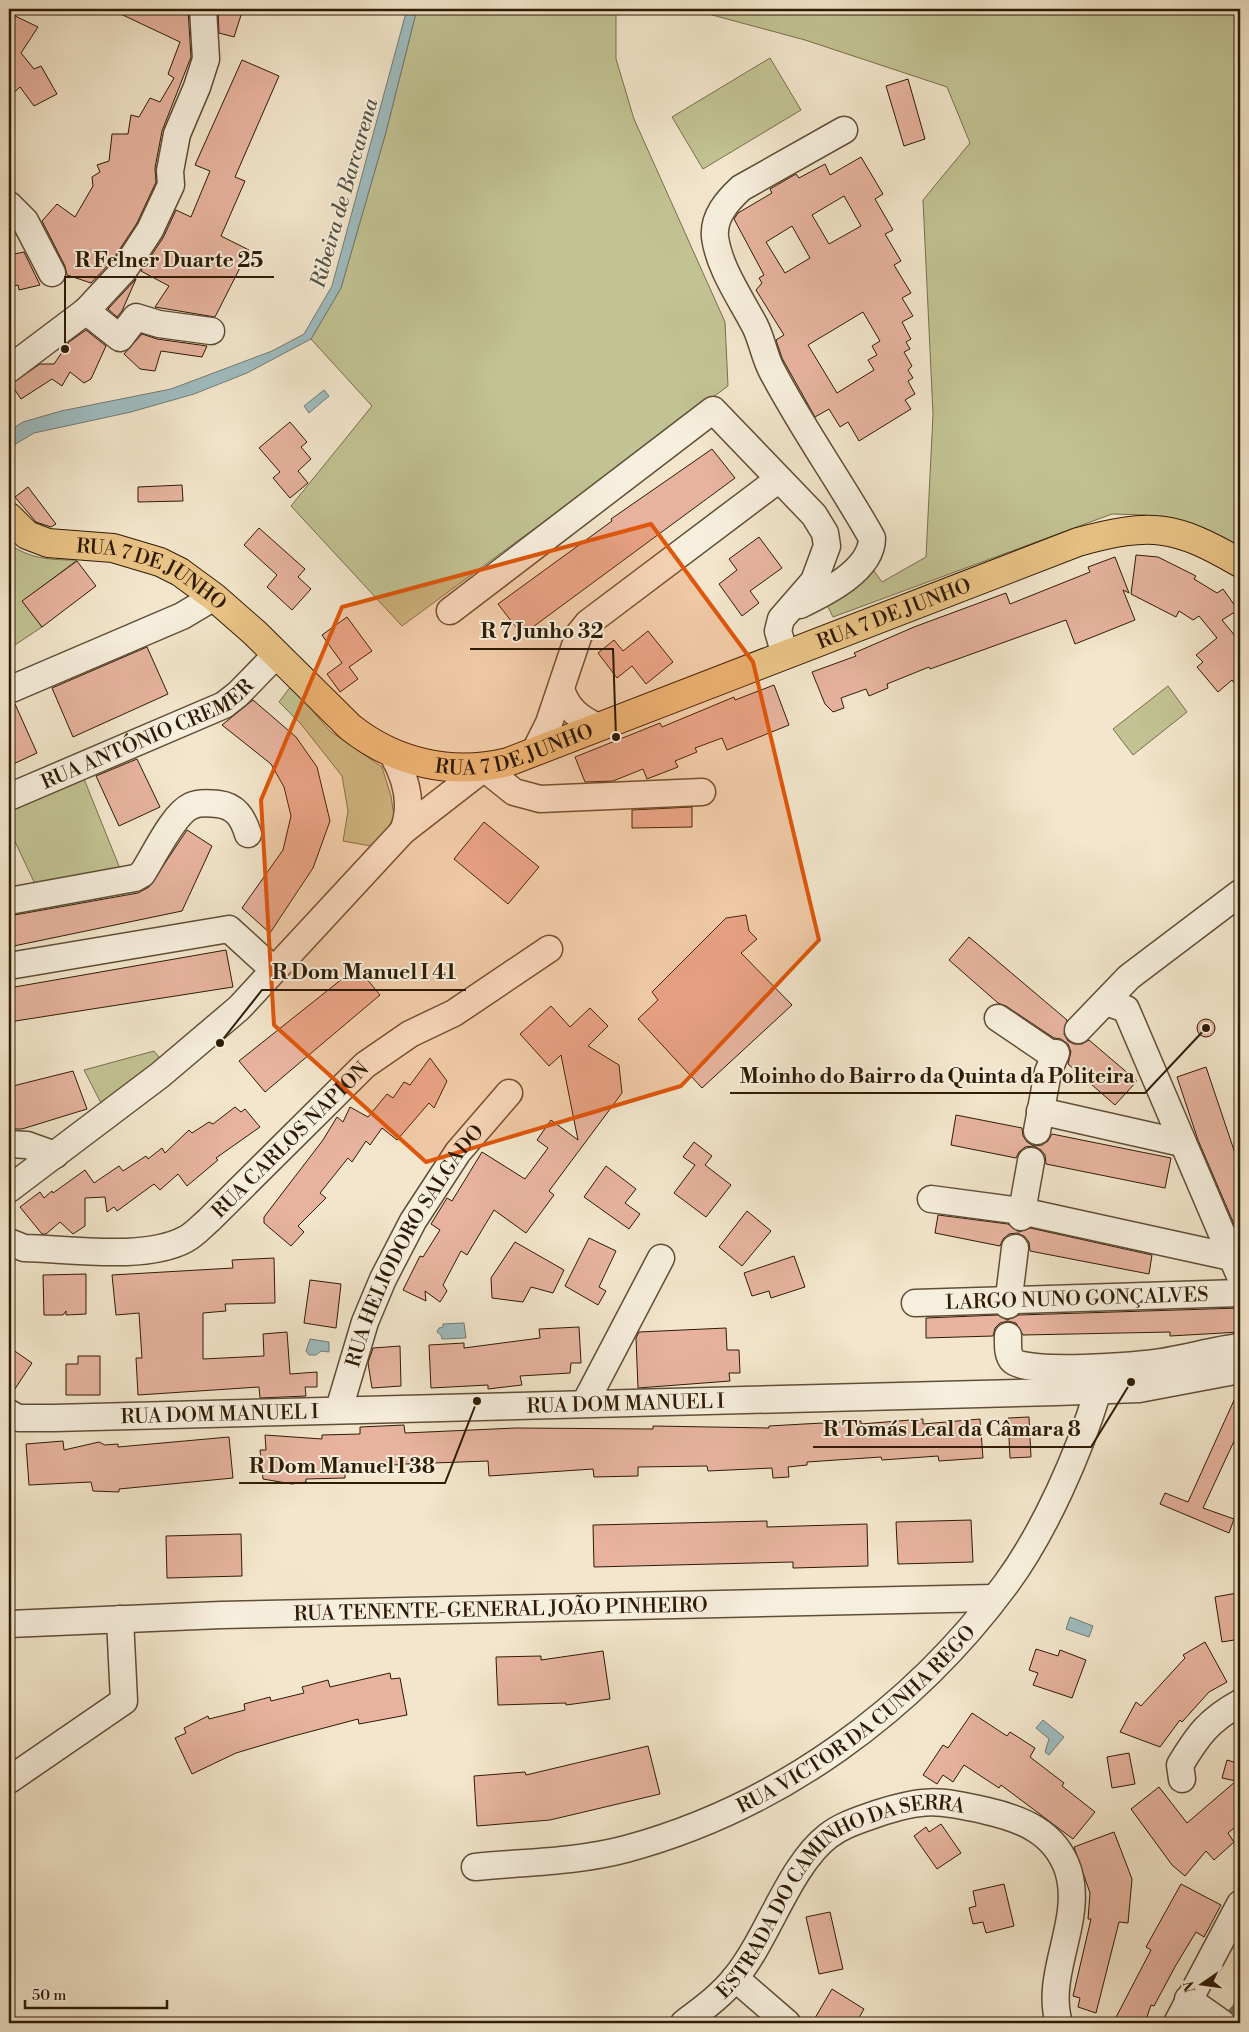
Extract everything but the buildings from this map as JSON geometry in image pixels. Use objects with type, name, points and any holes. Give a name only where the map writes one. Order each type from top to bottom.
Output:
[{"type":"main road","name":"RUA 7 DE JUNHO","points":[[9,518],[28,535],[48,543],[113,548],[160,562],[180,572],[214,597],[350,727],[368,741],[393,754],[428,764],[467,769],[484,768],[535,751],[1078,542],[1118,532],[1157,529],[1182,534],[1212,546],[1240,563]]},
{"type":"street","points":[[9,368],[86,311],[124,270],[150,230],[172,185],[170,171],[177,134],[197,87],[206,59],[203,9]]},
{"type":"street","points":[[790,610],[848,578],[872,548],[872,538],[826,464],[771,369],[758,332],[720,256],[715,235],[718,216],[729,199],[741,188],[844,130]]},
{"type":"street","points":[[9,204],[25,221],[52,272]]},
{"type":"street","points":[[86,311],[120,338],[145,309],[159,324],[211,331]]},
{"type":"street","points":[[450,611],[713,410],[814,515],[825,533],[827,546],[814,581],[781,619],[778,630],[785,655]]},
{"type":"street","points":[[535,751],[543,737],[561,689],[578,634],[588,623],[779,479]]},
{"type":"street","points":[[9,690],[182,616],[214,597]]},
{"type":"street","name":"RUA ANTÓNIO CREMER","points":[[9,797],[224,705],[238,694],[276,655]]},
{"type":"street","points":[[561,689],[567,705],[574,713],[598,727]]},
{"type":"street","points":[[393,754],[400,767],[407,789],[408,819],[403,831]]},
{"type":"street","points":[[9,1189],[160,1075],[239,1008],[403,831],[484,768],[514,792],[540,799],[702,792]]},
{"type":"street","points":[[9,901],[135,878],[142,874],[182,812],[192,805],[223,804],[233,809],[244,819],[248,834]]},
{"type":"street","points":[[1078,1030],[1129,977],[1240,894]]},
{"type":"street","points":[[9,966],[229,929],[274,970]]},
{"type":"street","name":"RUA CARLOS NAPION","points":[[9,1242],[24,1248],[140,1252],[167,1247],[187,1239],[209,1220],[365,1065],[410,1034],[454,1013],[549,950]]},
{"type":"street","points":[[1106,1002],[1126,1009],[1236,1267]]},
{"type":"street","points":[[998,1018],[1055,1055],[1038,1121],[1182,1143]]},
{"type":"street","name":"RUA HELIODORO SALGADO","points":[[339,1409],[364,1322],[383,1278],[413,1221],[458,1152],[509,1094]]},
{"type":"street","points":[[9,1144],[27,1145],[54,1155]]},
{"type":"street","points":[[1021,1214],[1031,1161]]},
{"type":"street","points":[[931,1199],[1021,1214],[1236,1267]]},
{"type":"street","points":[[1008,1303],[1014,1248]]},
{"type":"street","points":[[585,1403],[661,1258]]},
{"type":"street","name":"LARGO NUNO GONÇALVES","points":[[914,1303],[1008,1303],[1240,1293]]},
{"type":"street","points":[[1008,1336],[1008,1349],[1013,1361],[1021,1366],[1042,1368],[1140,1365],[1240,1347]]},
{"type":"street","name":"RUA DOM MANUEL I","points":[[9,1413],[18,1418],[54,1418],[339,1409],[1098,1391],[1139,1389],[1240,1370]]},
{"type":"street","name":"RUA VICTOR DA CUNHA REGO","points":[[475,1867],[596,1856],[674,1834],[774,1789],[822,1761],[868,1728],[908,1692],[949,1650],[1007,1583],[1046,1516],[1087,1426],[1098,1391]]},
{"type":"street","name":"RUA TENENTE-GENERAL JOÃO PINHEIRO","points":[[9,1624],[120,1619],[994,1598]]},
{"type":"street","points":[[9,1780],[124,1702],[120,1619]]},
{"type":"street","points":[[1182,1779],[1180,1765],[1194,1741],[1217,1715],[1240,1703]]},
{"type":"street","name":"ESTRADA DO CAMINHO DA SERRA","points":[[684,2023],[735,1978],[805,1862],[828,1836],[854,1821],[904,1805],[940,1801],[1012,1817],[1027,1824],[1054,1844],[1062,1857],[1068,1872],[1071,1906],[1056,1989],[1055,2006],[1058,2023]]},
{"type":"street","points":[[1177,2023],[1188,1999],[1240,1904]]},
{"type":"street","points":[[735,1978],[788,2023]]},
{"type":"street","points":[[1188,1999],[1217,2019]]},
{"type":"highlighted area","points":[[651,524],[753,662],[819,940],[681,1086],[426,1162],[274,1025],[261,800],[342,607]]},
{"type":"green space","points":[[417,9],[616,9],[616,59],[634,119],[725,322],[728,386],[402,626],[291,506],[372,406],[311,339],[341,288],[386,132]]},
{"type":"green space","points":[[690,9],[1240,9],[1240,548],[1179,524],[1146,515],[1112,514],[833,617],[827,605],[849,593],[874,571],[882,582],[926,557],[933,414],[923,200],[970,143],[947,87],[805,40]]},
{"type":"green space","points":[[770,58],[801,110],[703,169],[672,117]]},
{"type":"green space","points":[[9,544],[25,553],[41,558],[77,560],[23,601],[42,627],[9,649]]},
{"type":"green space","points":[[291,686],[330,731],[382,767],[391,796],[394,816],[386,832],[371,846],[343,841],[348,811],[342,776],[301,724],[279,702]]},
{"type":"green space","points":[[1168,686],[1187,712],[1133,755],[1113,729]]},
{"type":"green space","points":[[84,779],[121,871],[36,886],[9,829],[9,809]]},
{"type":"green space","points":[[154,1051],[163,1062],[101,1103],[84,1070]]},
{"type":"water","points":[[407,9],[417,9],[386,132],[341,288],[311,339],[247,373],[194,394],[131,412],[34,433],[9,448],[9,431],[23,422],[61,411],[171,389],[272,351],[304,334],[332,286]]},
{"type":"water","points":[[324,390],[329,396],[309,413],[304,406]]},
{"type":"water","points":[[464,1323],[466,1338],[442,1339],[441,1335],[437,1332],[439,1328],[443,1327],[443,1324]]},
{"type":"water","points":[[310,1339],[329,1342],[329,1352],[321,1351],[316,1355],[309,1355],[306,1351]]},
{"type":"water","points":[[1070,1617],[1093,1626],[1089,1637],[1066,1629]]},
{"type":"water","points":[[1043,1720],[1064,1737],[1049,1755],[1045,1752],[1049,1739],[1036,1728]]},
{"type":"waterway","points":[[1225,2018],[1240,2001]]},
{"type":"place","name":"R Felner Duarte 25","points":[[65,349]]},
{"type":"place","name":"R 7 Junho 32","points":[[616,737]]},
{"type":"place","name":"Moinho do Bairro da Quinta da Politeira","points":[[1206,1028]]},
{"type":"place","name":"R Dom Manuel I 41","points":[[220,1043]]},
{"type":"place","name":"R Tomás Leal da Câmara 8","points":[[1131,1382]]},
{"type":"place","name":"R Dom Manuel I 38","points":[[477,1401]]},
{"type":"water label","name":"Ribeira de Barcarena","points":[[344,193]]}]
